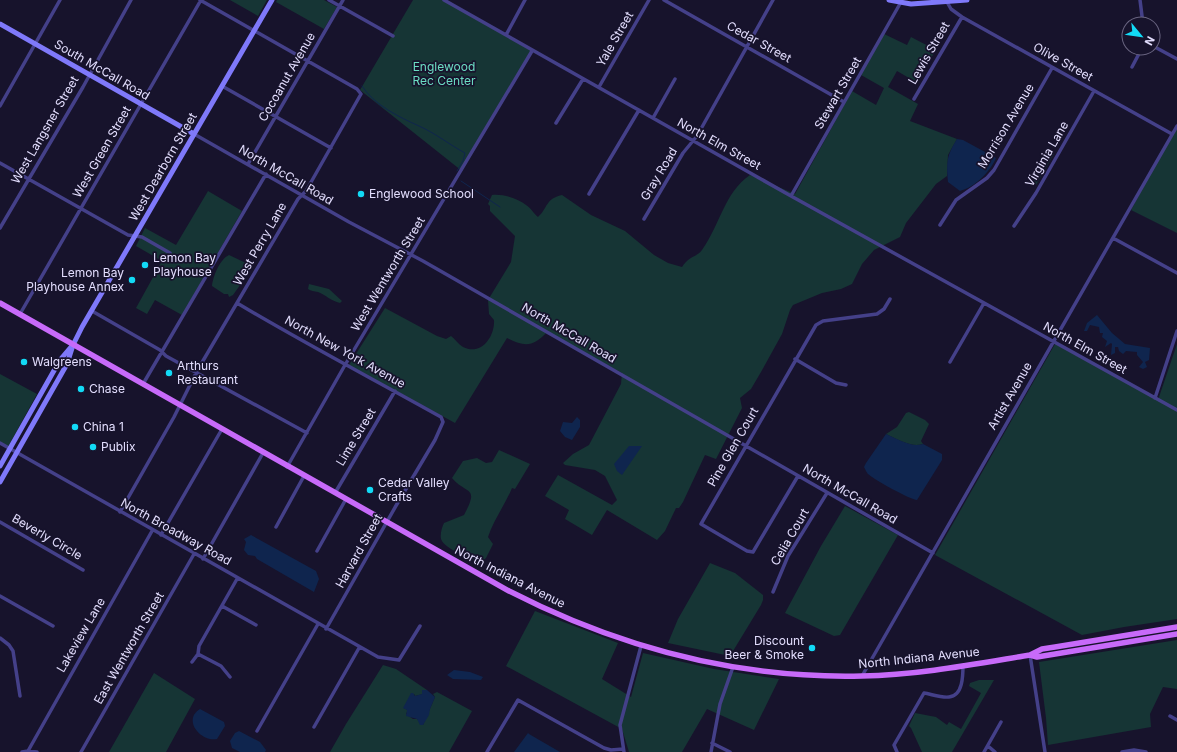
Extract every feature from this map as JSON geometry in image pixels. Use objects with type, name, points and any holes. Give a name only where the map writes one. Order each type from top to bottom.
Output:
[{"type":"main road","name":"North Indiana Avenue","points":[[0,303],[287,467],[528,601],[584,625],[641,646],[686,658],[733,667],[795,674],[862,676],[962,665],[1030,655],[1042,649],[1177,627]]},
{"type":"main road","name":"North Indiana Avenue","points":[[1030,655],[1037,657],[1177,634]]},
{"type":"street","points":[[0,106],[60,0]]},
{"type":"street","name":"West Langsner Street","points":[[0,228],[131,0]]},
{"type":"street","points":[[201,0],[308,61]]},
{"type":"street","name":"West Green Street","points":[[20,314],[201,0]]},
{"type":"street","name":"West Dearborn Street","points":[[73,345],[272,0]]},
{"type":"street","points":[[329,0],[392,36]]},
{"type":"street","name":"Cocoanut Avenue","points":[[248,164],[343,0]]},
{"type":"street","name":"North Elm Street","points":[[444,0],[532,51],[984,304],[1177,410]]},
{"type":"street","points":[[506,35],[525,0]]},
{"type":"street","name":"Yale Street","points":[[599,88],[649,0]]},
{"type":"street","name":"Cedar Street","points":[[664,0],[844,102]]},
{"type":"street","points":[[692,140],[698,136],[773,0]]},
{"type":"street","points":[[889,0],[947,2],[967,0]]},
{"type":"street","points":[[1140,0],[1142,16]]},
{"type":"street","name":"Stewart Street","points":[[791,196],[901,1]]},
{"type":"street","name":"Olive Street","points":[[947,2],[951,10],[962,17],[1172,134]]},
{"type":"street","name":"Lewis Street","points":[[914,99],[962,17]]},
{"type":"street","name":"South McCall Road","points":[[0,24],[194,134]]},
{"type":"street","points":[[1161,50],[1177,59]]},
{"type":"street","name":"West Wentworth Street","points":[[287,467],[345,365],[532,51]]},
{"type":"street","points":[[1132,67],[1138,56]]},
{"type":"street","name":"West Perry Lane","points":[[120,512],[198,371],[302,195],[306,191],[361,94],[358,89],[308,61]]},
{"type":"street","name":"Morrison Avenue","points":[[940,225],[956,200],[987,178],[994,170],[1052,68]]},
{"type":"street","points":[[556,123],[584,79]]},
{"type":"street","points":[[653,118],[675,79]]},
{"type":"street","points":[[222,86],[331,148]]},
{"type":"street","name":"Virginia Lane","points":[[1014,226],[1036,193],[1094,91]]},
{"type":"street","points":[[589,194],[639,110]]},
{"type":"street","name":"Artist Avenue","points":[[862,676],[1177,126]]},
{"type":"street","name":"North McCall Road","points":[[194,134],[411,255],[933,552]]},
{"type":"street","name":"Gray Road","points":[[644,219],[692,140]]},
{"type":"street","points":[[0,163],[128,235],[142,237],[170,253]]},
{"type":"street","points":[[143,384],[266,174]]},
{"type":"street","points":[[1113,238],[1177,273]]},
{"type":"street","name":"Pine Glen Court","points":[[798,476],[753,552],[747,551],[701,524],[795,359],[818,323],[877,314],[884,309],[890,299]]},
{"type":"street","name":"North New York Avenue","points":[[238,303],[345,365],[441,416],[442,419]]},
{"type":"street","points":[[950,362],[984,304]]},
{"type":"street","points":[[92,311],[307,433]]},
{"type":"street","points":[[1155,398],[1177,331]]},
{"type":"street","points":[[0,466],[60,360],[73,345]]},
{"type":"street","points":[[0,482],[67,364],[73,345]]},
{"type":"street","points":[[795,359],[836,383],[846,385]]},
{"type":"street","name":"Lime Street","points":[[335,494],[395,391]]},
{"type":"street","name":"Harvard Street","points":[[326,629],[435,440],[443,425],[442,419]]},
{"type":"street","points":[[162,536],[222,429]]},
{"type":"street","name":"North Broadway Road","points":[[0,443],[359,648]]},
{"type":"street","points":[[203,559],[263,453]]},
{"type":"street","points":[[276,527],[304,476]]},
{"type":"street","name":"Celia Court","points":[[773,592],[788,556],[827,493]]},
{"type":"street","points":[[317,551],[346,499]]},
{"type":"street","name":"Beverly Circle","points":[[0,522],[83,570]]},
{"type":"street","name":"Lakeview Lane","points":[[28,750],[152,531]]},
{"type":"street","name":"East Wentworth Street","points":[[81,752],[194,554]]},
{"type":"street","points":[[192,662],[198,654],[200,646],[238,579]]},
{"type":"street","points":[[0,596],[53,626]]},
{"type":"street","points":[[222,606],[256,625]]},
{"type":"street","points":[[257,731],[318,624]]},
{"type":"street","points":[[314,727],[359,648],[378,657],[399,660],[420,626]]},
{"type":"street","points":[[0,638],[9,645],[13,651],[20,696]]},
{"type":"street","points":[[487,752],[518,700],[604,748],[611,750],[623,750],[620,725],[641,646]]},
{"type":"street","points":[[198,654],[221,666],[230,676]]},
{"type":"street","points":[[1030,655],[1044,752]]},
{"type":"street","points":[[898,752],[894,745],[924,693],[950,698],[956,694],[963,680],[962,665]]},
{"type":"street","points":[[711,752],[720,704],[733,667]]},
{"type":"street","points":[[1170,716],[1177,720]]},
{"type":"street","points":[[984,752],[1001,722]]},
{"type":"street","points":[[712,743],[730,752]]},
{"type":"street","points":[[988,746],[995,752]]},
{"type":"street","points":[[22,752],[28,750],[36,752]]},
{"type":"street","points":[[1122,752],[1134,750],[1146,752]]},
{"type":"green space","points":[[230,0],[267,0],[258,16]]},
{"type":"green space","points":[[277,0],[324,0],[337,7],[324,29],[276,2]]},
{"type":"green space","name":"Englewood Rec Center","points":[[413,0],[445,0],[532,51],[462,171],[360,90]]},
{"type":"green space","points":[[884,34],[907,45],[911,37],[936,50],[916,82],[897,71],[888,87],[918,104],[910,121],[957,139],[948,155],[947,176],[936,184],[906,223],[900,237],[874,250],[862,264],[852,284],[841,289],[822,293],[793,305],[782,334],[761,372],[751,389],[740,398],[742,408],[716,459],[705,455],[683,502],[679,508],[676,508],[665,531],[657,540],[607,510],[592,535],[565,519],[569,510],[545,496],[558,475],[612,505],[617,500],[605,476],[595,470],[565,465],[563,463],[573,454],[589,445],[621,384],[622,373],[547,332],[537,341],[528,344],[519,343],[507,338],[455,423],[349,365],[385,308],[437,336],[446,339],[451,336],[463,347],[476,349],[486,343],[494,326],[494,320],[489,314],[488,300],[511,262],[515,236],[490,211],[490,206],[488,204],[492,195],[514,198],[528,206],[538,217],[552,199],[562,195],[591,215],[625,231],[654,255],[668,263],[682,267],[687,261],[702,250],[728,200],[741,182],[750,175],[795,194],[852,91],[876,105],[884,88],[861,75]]},
{"type":"green space","points":[[1177,124],[1177,233],[1131,210]]},
{"type":"green space","points":[[1048,147],[1054,154],[1036,185],[1028,182]]},
{"type":"green space","points":[[208,191],[242,211],[182,315],[155,300],[147,314],[136,308],[162,261],[136,246],[145,228],[176,245]]},
{"type":"green space","points":[[229,255],[248,264],[250,271],[233,295],[229,297],[228,294],[224,294],[212,286],[218,268],[223,260]]},
{"type":"green space","points":[[309,284],[329,289],[342,301],[340,303],[337,302],[321,293],[309,290]]},
{"type":"green space","points":[[1055,344],[1158,400],[1177,344],[1177,619],[1082,635],[935,555]]},
{"type":"green space","points":[[0,374],[37,394],[8,447],[0,443]]},
{"type":"green space","points":[[909,412],[925,420],[929,424],[921,441],[923,444],[909,444],[886,434],[897,427],[906,413]]},
{"type":"green space","points":[[499,450],[530,464],[515,489],[512,488],[493,524],[488,537],[493,544],[486,558],[480,563],[458,553],[443,543],[441,533],[444,523],[464,515],[471,499],[469,492],[452,478],[463,461],[477,458],[486,463],[492,462]]},
{"type":"green space","points":[[845,506],[898,535],[840,635],[834,636],[785,613],[821,546]]},
{"type":"green space","points":[[710,563],[735,573],[763,595],[761,605],[730,656],[668,643],[678,619]]},
{"type":"green space","points":[[535,611],[618,643],[602,679],[631,697],[643,653],[714,669],[779,679],[754,730],[707,709],[682,752],[629,752],[622,729],[506,666]]},
{"type":"green space","points":[[1177,640],[1177,689],[1163,687],[1150,714],[1151,727],[1048,745],[1039,662]]},
{"type":"green space","points":[[383,665],[396,669],[427,690],[422,690],[423,694],[415,696],[415,694],[404,708],[408,710],[406,714],[413,719],[417,719],[423,725],[435,697],[433,694],[437,692],[472,711],[449,752],[330,752]]},
{"type":"green space","points":[[154,673],[195,699],[166,752],[109,752]]},
{"type":"green space","points":[[979,680],[994,680],[952,752],[922,752],[909,726],[915,713],[936,717],[947,725],[949,722],[961,729],[981,693],[969,686],[970,683]]},
{"type":"water","points":[[957,139],[963,140],[996,158],[986,174],[971,186],[960,191],[948,182],[947,175],[949,154]]},
{"type":"water","points":[[1097,315],[1112,333],[1125,344],[1150,348],[1149,360],[1145,362],[1147,367],[1143,369],[1139,367],[1143,362],[1137,355],[1137,352],[1126,351],[1123,354],[1119,351],[1118,347],[1115,347],[1115,353],[1111,355],[1112,344],[1111,343],[1105,347],[1107,341],[1102,337],[1103,333],[1100,333],[1099,327],[1090,325],[1087,331],[1084,331],[1087,323]]},
{"type":"water","points":[[577,417],[580,420],[580,427],[572,440],[565,437],[560,431],[563,422],[572,423]]},
{"type":"water","points":[[886,434],[909,444],[923,444],[942,454],[942,460],[917,500],[900,493],[877,480],[868,474],[864,467]]},
{"type":"water","points":[[629,446],[642,446],[622,475],[617,471],[614,464]]},
{"type":"water","points":[[251,535],[316,571],[319,579],[314,592],[257,559],[255,556],[248,555],[244,550],[246,542],[244,539]]},
{"type":"water","points":[[454,670],[470,672],[483,677],[481,680],[453,679],[447,675]]},
{"type":"water","points":[[422,690],[427,690],[435,697],[429,715],[423,725],[420,725],[417,719],[406,716],[407,710],[403,708],[411,693],[415,696],[422,694]]},
{"type":"water","points":[[200,709],[224,722],[225,726],[217,739],[211,739],[200,734],[193,724],[195,714]]},
{"type":"water","points":[[239,731],[260,742],[266,750],[265,752],[240,752],[232,748],[230,741],[235,733]]},
{"type":"water","points":[[528,733],[529,734],[560,752],[514,752]]},
{"type":"waterway","points":[[362,86],[380,105],[403,119],[431,132],[465,153],[463,161],[457,171]]},
{"type":"waterway","points":[[461,181],[500,207]]},
{"type":"place","name":"Englewood School","points":[[361,194]]},
{"type":"place","name":"Lemon Bay Playhouse","points":[[145,265]]},
{"type":"place","name":"Lemon Bay Playhouse Annex","points":[[132,280]]},
{"type":"place","name":"Walgreens","points":[[24,362]]},
{"type":"place","name":"Arthurs Restaurant","points":[[169,373]]},
{"type":"place","name":"Chase","points":[[81,389]]},
{"type":"place","name":"China 1","points":[[75,427]]},
{"type":"place","name":"Publix","points":[[93,447]]},
{"type":"place","name":"Cedar Valley Crafts","points":[[370,490]]},
{"type":"place","name":"Discount Beer & Smoke","points":[[812,648]]}]
